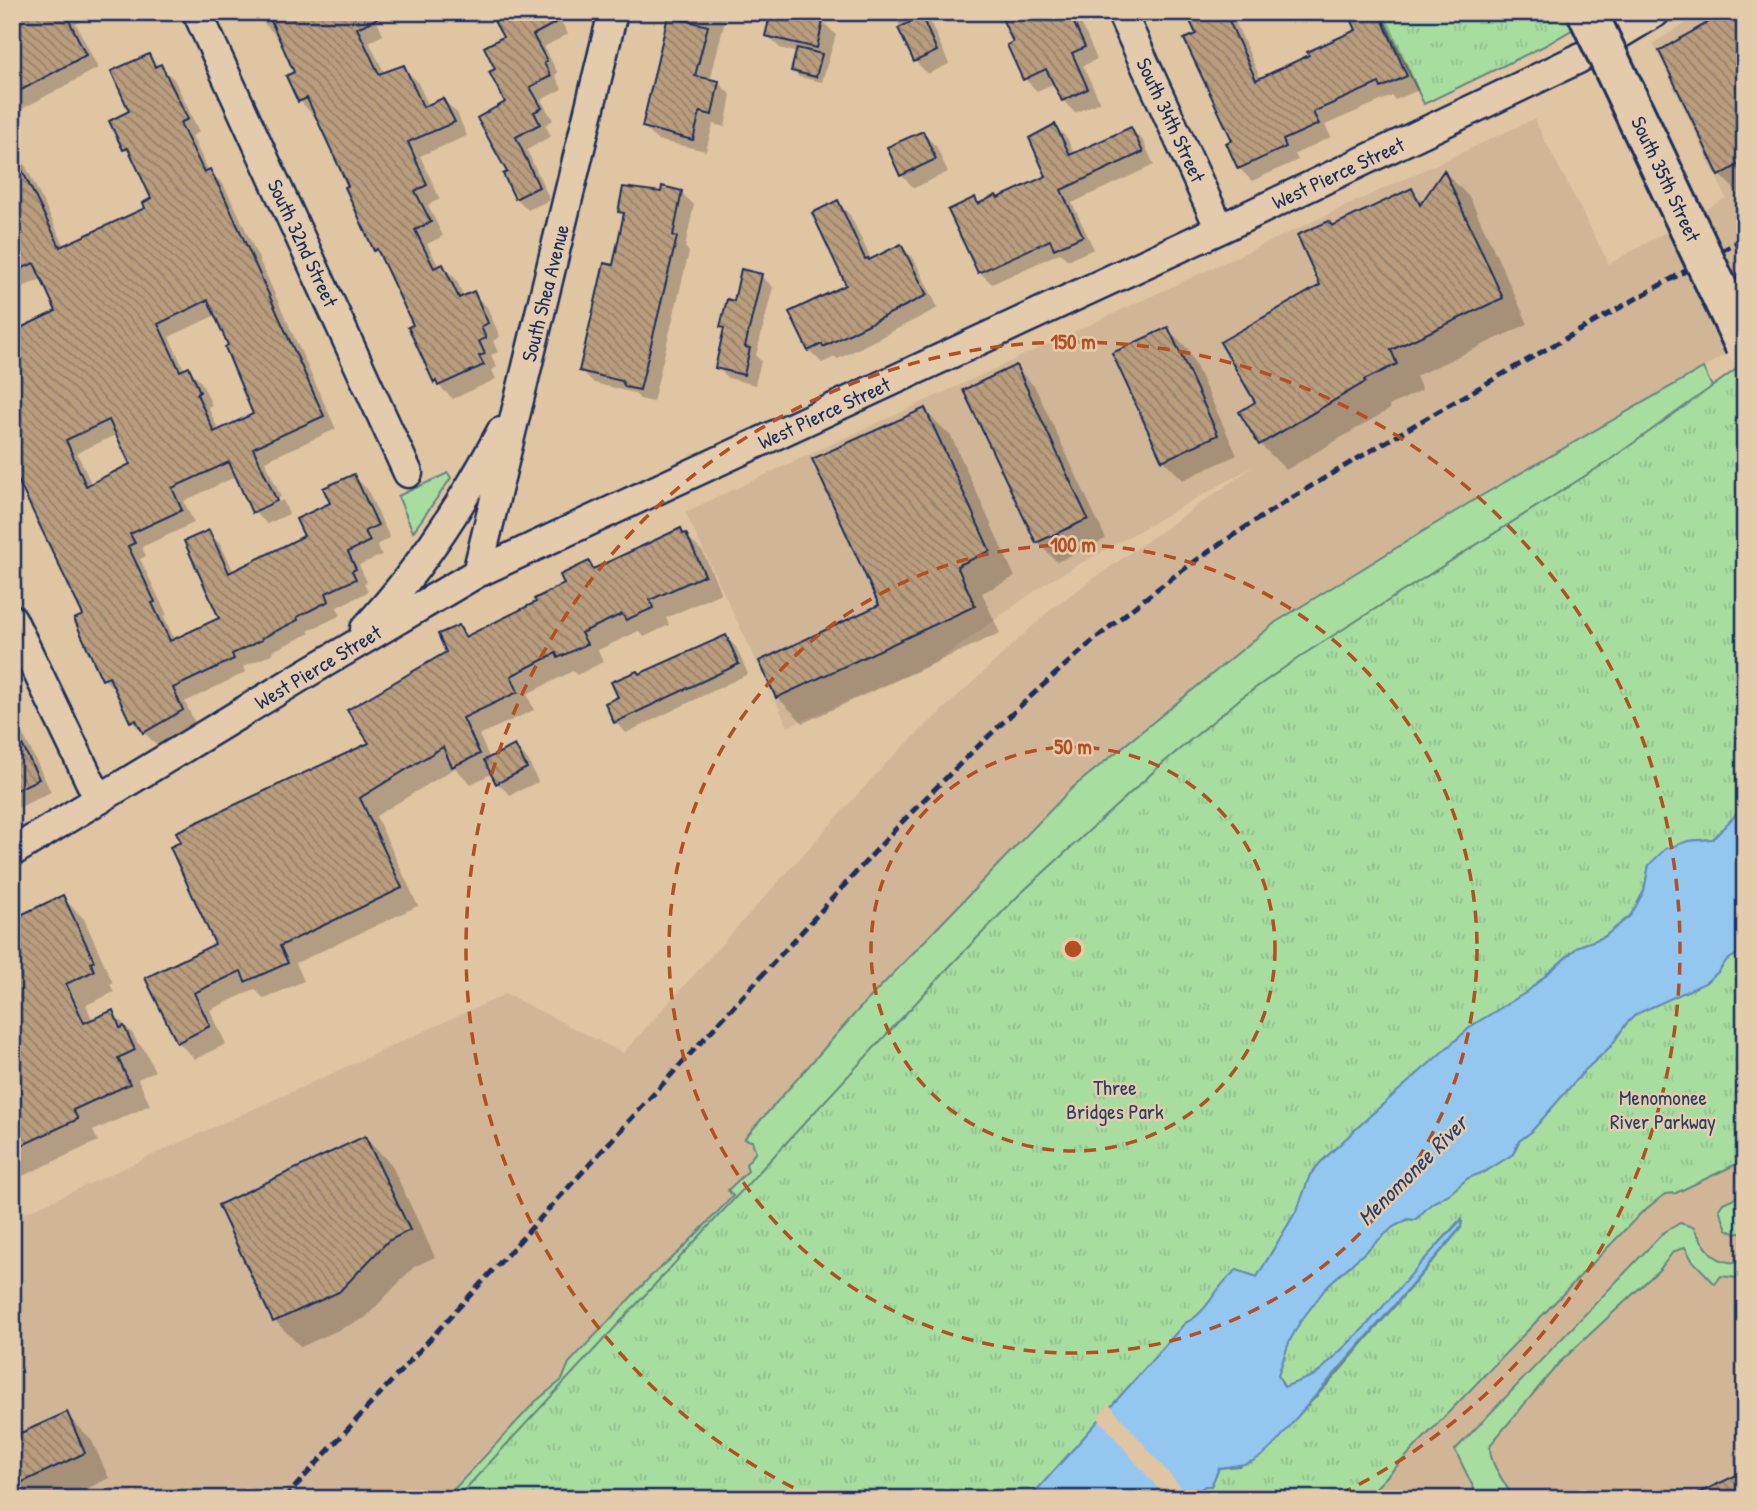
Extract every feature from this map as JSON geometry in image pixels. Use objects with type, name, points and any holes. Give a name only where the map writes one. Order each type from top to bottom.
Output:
[{"type":"main road","name":"South 35th Street","points":[[1587,12],[1745,346]]},
{"type":"street","name":"South 32nd Street","points":[[197,12],[408,473]]},
{"type":"street","name":"South Shea Avenue","points":[[477,573],[613,12]]},
{"type":"street","name":"South 34th Street","points":[[1121,12],[1220,229]]},
{"type":"street","name":"West Pierce Street","points":[[12,852],[477,573],[1220,229],[1578,59],[1656,12]]},
{"type":"street","points":[[344,651],[400,589],[444,529],[482,468],[520,396]]},
{"type":"street","points":[[12,619],[99,800]]},
{"type":"shaded area","points":[[1705,12],[1745,12],[1745,342],[1071,789],[859,1009],[744,1139],[752,1140],[756,1153],[746,1164],[748,1171],[728,1190],[733,1195],[566,1369],[562,1380],[536,1401],[445,1499],[12,1499],[12,1219],[506,994],[623,1053],[886,763],[1052,608],[1254,466],[1046,583],[934,664],[788,727],[685,512],[1534,119],[1609,264],[1726,198],[1653,43]]},
{"type":"shaded area","points":[[1745,1160],[1745,1499],[1365,1499],[1642,1212],[1665,1194],[1676,1193]]},
{"type":"green space","points":[[1380,12],[1602,12],[1546,45],[1424,104]]},
{"type":"green space","name":"Three Bridges Park","points":[[1745,363],[1745,805],[1713,839],[1688,841],[1649,865],[1644,891],[1631,915],[1604,937],[1579,946],[1527,992],[1473,1025],[1321,1162],[1310,1175],[1298,1208],[1257,1277],[1237,1270],[1230,1276],[1206,1306],[1185,1323],[1029,1499],[456,1499],[949,967],[1019,895],[1163,763],[1241,698],[1304,654],[1607,462]]},
{"type":"green space","points":[[1703,368],[1721,405],[828,1499],[445,1499],[536,1401],[562,1380],[569,1363],[651,1276],[680,1251],[733,1196],[728,1190],[748,1171],[746,1164],[756,1152],[752,1141],[744,1139],[859,1009],[1071,789],[1276,622],[1474,500]]},
{"type":"green space","points":[[448,473],[451,478],[413,532],[398,496]]},
{"type":"green space","name":"Menomonee River Parkway","points":[[1745,949],[1745,1160],[1676,1193],[1665,1194],[1642,1212],[1365,1499],[1187,1499],[1205,1486],[1211,1486],[1219,1468],[1239,1466],[1273,1446],[1461,1228],[1462,1222],[1458,1222],[1367,1325],[1316,1375],[1284,1387],[1278,1376],[1289,1342],[1300,1322],[1328,1285],[1393,1227],[1409,1219],[1415,1220],[1432,1203],[1449,1194],[1468,1178],[1486,1171],[1513,1154],[1519,1141],[1531,1132],[1584,1071],[1611,1046],[1636,1014],[1705,983],[1726,961]]},
{"type":"green space","points":[[1745,1193],[1745,1231],[1736,1234],[1727,1229],[1719,1209],[1723,1203]]},
{"type":"green space","points":[[1680,1223],[1693,1227],[1707,1249],[1719,1259],[1734,1263],[1745,1262],[1745,1279],[1721,1276],[1715,1284],[1692,1260],[1685,1247],[1673,1252],[1660,1269],[1559,1363],[1491,1444],[1491,1457],[1514,1499],[1479,1499],[1455,1450],[1663,1233]]},
{"type":"water","name":"Menomonee River","points":[[1745,805],[1745,949],[1726,961],[1705,983],[1636,1014],[1611,1046],[1584,1071],[1531,1132],[1519,1141],[1513,1154],[1486,1171],[1468,1178],[1449,1194],[1432,1203],[1415,1220],[1408,1219],[1393,1227],[1328,1285],[1300,1322],[1289,1342],[1278,1375],[1284,1387],[1316,1375],[1367,1325],[1461,1220],[1461,1227],[1272,1447],[1250,1462],[1219,1468],[1211,1486],[1205,1486],[1187,1499],[1029,1499],[1185,1323],[1206,1306],[1230,1276],[1237,1270],[1257,1277],[1298,1208],[1310,1175],[1321,1162],[1473,1025],[1527,992],[1579,946],[1604,937],[1631,915],[1644,891],[1649,865],[1665,849],[1688,841],[1713,839]]},
{"type":"pier","points":[[1109,1404],[1190,1499],[1167,1499],[1097,1417]]},
{"type":"building","points":[[12,12],[65,12],[86,55],[12,95]]},
{"type":"building","points":[[267,12],[391,12],[357,28],[379,74],[404,65],[423,107],[443,98],[455,122],[408,142],[427,185],[415,191],[431,222],[415,230],[434,268],[443,264],[459,298],[474,291],[488,323],[481,327],[486,338],[479,341],[485,354],[479,356],[484,365],[438,386],[436,381],[434,383],[408,327],[413,325],[377,249],[374,251],[345,187],[348,186],[307,98],[298,102],[286,76],[294,72]]},
{"type":"building","points":[[489,12],[575,12],[533,35],[547,61],[544,63],[551,76],[530,87],[542,108],[534,112],[540,124],[516,137],[539,187],[515,199],[503,174],[507,172],[477,118],[505,102],[489,72],[495,69],[484,47],[503,37]]},
{"type":"building","points":[[771,12],[788,12],[823,21],[817,48],[765,36]]},
{"type":"building","points":[[999,12],[1069,12],[1085,47],[1072,53],[1088,89],[1062,101],[1046,69],[1023,80],[1007,45],[1013,42]]},
{"type":"building","points":[[1186,12],[1225,12],[1256,80],[1309,55],[1307,52],[1356,30],[1352,21],[1371,12],[1379,12],[1407,76],[1381,88],[1379,83],[1313,112],[1319,124],[1283,140],[1286,147],[1238,169],[1226,143],[1232,140],[1184,39],[1196,34]]},
{"type":"building","points":[[1726,12],[1745,12],[1745,161],[1719,176],[1659,51]]},
{"type":"building","points":[[668,16],[708,26],[695,76],[719,81],[712,115],[700,112],[693,140],[642,127]]},
{"type":"building","points":[[922,17],[937,51],[914,62],[898,28]]},
{"type":"building","points":[[797,48],[822,54],[816,77],[791,71]]},
{"type":"building","points":[[149,54],[155,67],[161,64],[188,119],[180,123],[204,172],[210,169],[225,198],[324,416],[253,448],[277,501],[252,513],[229,462],[172,488],[182,510],[130,534],[135,543],[128,546],[170,641],[219,618],[184,541],[209,530],[229,573],[304,536],[296,519],[330,503],[323,488],[354,474],[378,525],[365,531],[370,541],[348,552],[356,569],[352,571],[356,579],[326,593],[329,601],[297,617],[298,620],[232,654],[234,659],[173,688],[183,710],[143,733],[136,720],[130,722],[109,677],[102,680],[74,619],[83,615],[12,468],[12,332],[56,311],[34,263],[12,273],[12,150],[60,247],[145,208],[143,203],[151,198],[128,148],[123,150],[109,121],[129,111],[111,71]],"holes":[[[208,300],[253,414],[214,432],[197,394],[200,392],[189,367],[180,371],[158,324]],[[109,420],[130,464],[86,486],[66,440]]]},
{"type":"building","points":[[1055,124],[1070,155],[1131,127],[1143,152],[1061,190],[1083,236],[1054,249],[1050,240],[978,273],[948,210],[975,197],[978,204],[996,195],[998,198],[1046,176],[1029,138]]},
{"type":"building","points":[[923,131],[936,159],[900,176],[887,147]]},
{"type":"building","points":[[1444,170],[1503,298],[1391,350],[1397,364],[1364,380],[1365,382],[1259,445],[1239,412],[1255,402],[1220,342],[1320,285],[1297,235],[1329,221],[1332,226],[1412,188],[1420,205]]},
{"type":"building","points":[[662,186],[682,191],[673,236],[677,237],[640,390],[625,387],[622,381],[579,371],[604,263],[613,265],[624,213],[618,212],[623,187],[661,192]]},
{"type":"building","points":[[838,200],[865,259],[869,260],[901,244],[927,295],[823,347],[822,344],[808,351],[789,312],[846,285],[812,213]]},
{"type":"building","points":[[741,269],[762,274],[745,347],[750,348],[744,375],[715,368],[727,299],[734,301]]},
{"type":"building","points":[[1168,327],[1218,435],[1162,461],[1112,353]]},
{"type":"building","points":[[1016,365],[1088,519],[1036,543],[963,390]]},
{"type":"building","points":[[925,408],[990,551],[957,566],[975,606],[776,698],[759,661],[879,605],[812,459]]},
{"type":"building","points":[[681,528],[683,534],[686,533],[705,575],[650,600],[653,608],[626,620],[622,614],[581,633],[587,644],[558,658],[556,653],[511,676],[518,692],[463,718],[480,754],[452,767],[443,747],[360,798],[402,888],[280,946],[288,963],[245,982],[241,971],[194,993],[210,1026],[177,1043],[145,978],[215,944],[170,847],[181,842],[176,832],[369,743],[347,710],[446,652],[438,634],[459,625],[465,637],[536,602],[534,599],[564,584],[560,575],[589,561],[593,569]]},
{"type":"building","points":[[726,635],[739,664],[614,723],[605,703],[618,697],[611,682],[637,671],[639,674]]},
{"type":"building","points":[[12,724],[39,779],[12,792]]},
{"type":"building","points":[[515,745],[527,768],[496,784],[484,760]]},
{"type":"building","points":[[63,895],[94,961],[91,963],[94,971],[66,984],[84,1023],[113,1010],[120,1028],[124,1026],[135,1050],[118,1058],[130,1084],[73,1110],[78,1119],[12,1150],[12,919]]},
{"type":"building","points":[[365,1136],[410,1230],[388,1241],[339,1292],[273,1322],[218,1205]]},
{"type":"building","points":[[67,1412],[85,1453],[12,1487],[12,1437]]},
{"type":"building","points":[[1745,1471],[1745,1499],[1686,1499]]},
{"type":"railway","points":[[284,1499],[902,822],[1064,666],[1132,609],[1228,538],[1499,376],[1745,238]]}]
